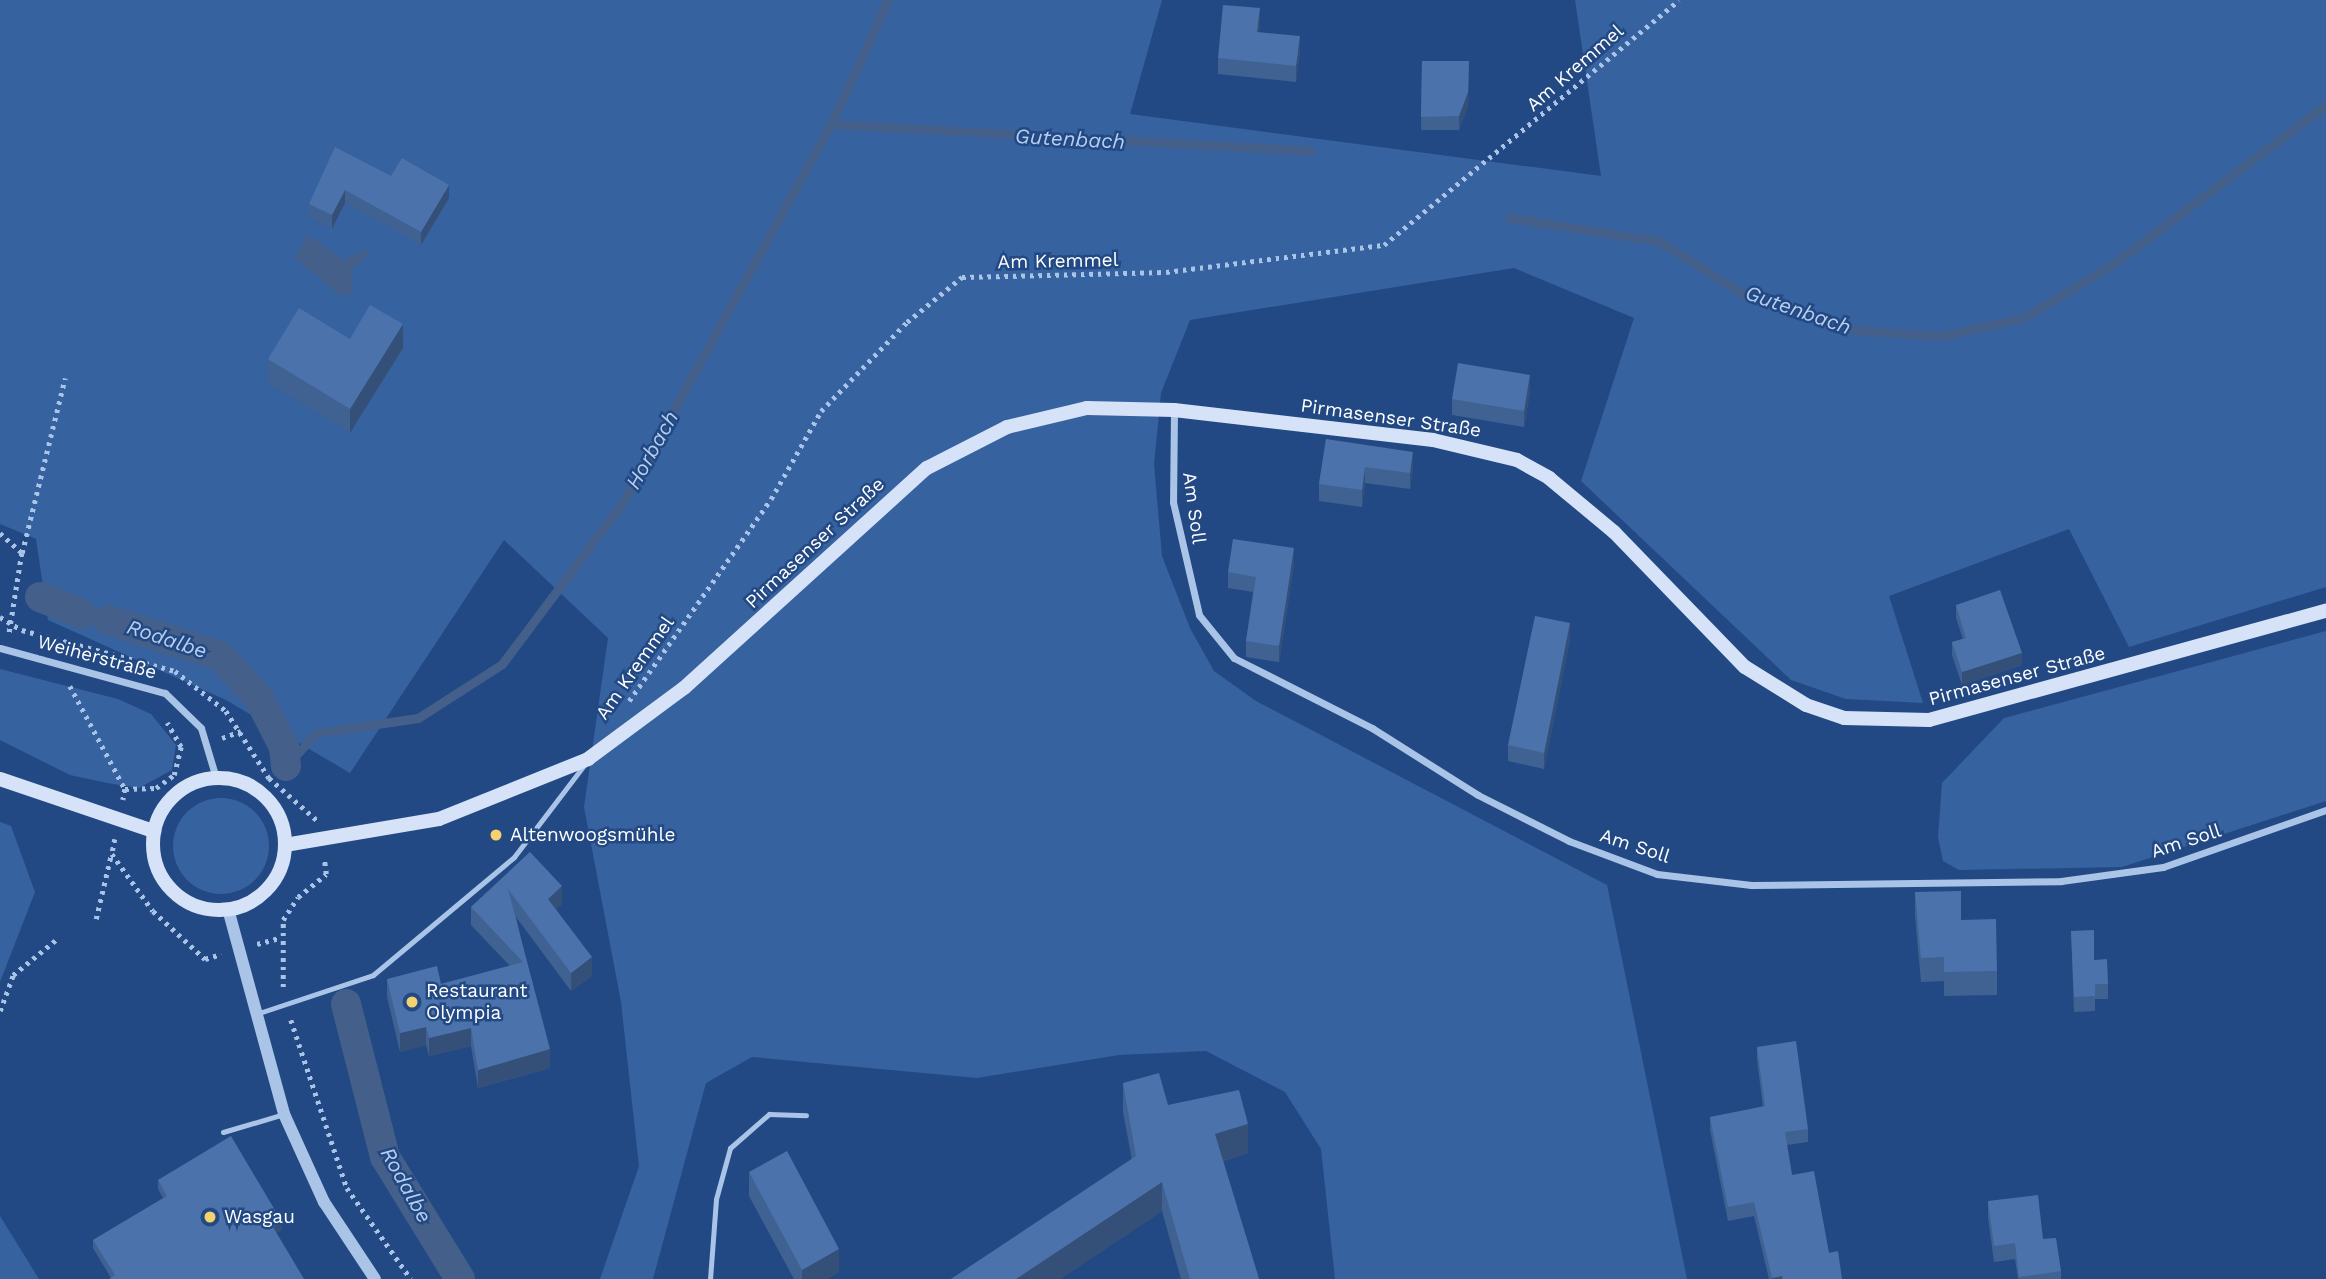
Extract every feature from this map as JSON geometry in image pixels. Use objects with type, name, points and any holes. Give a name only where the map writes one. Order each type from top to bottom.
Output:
[{"type":"main road","name":"Pirmasenser Straße","points":[[285,845],[439,819],[588,759],[684,688],[927,467],[1044,414],[1118,405],[1433,440],[1517,460],[1549,478],[1614,532],[1745,667],[1805,705],[1844,718],[1929,720],[2326,611]]},
{"type":"main road","points":[[216,778],[237,781],[272,804],[285,845],[274,880],[246,904],[210,910],[177,895],[156,866],[154,831],[170,800],[216,778]]},
{"type":"main road","points":[[0,779],[154,831]]},
{"type":"street","name":"Am Soll","points":[[1174,410],[1173,502],[1193,593],[1199,615],[1234,658],[1371,728],[1478,795],[1569,841],[1657,874],[1751,885],[1926,888],[2086,878],[2163,867],[2326,810]]},
{"type":"street","name":"Weiherstraße","points":[[3,648],[165,693],[201,728],[216,778]]},
{"type":"street","points":[[228,909],[284,1114],[324,1202],[375,1279]]},
{"type":"lane","name":"Pirmasenser Straße","points":[[257,1014],[359,982],[434,927],[534,837],[588,759]]},
{"type":"lane","points":[[223,1132],[284,1114]]},
{"type":"lane","points":[[710,1279],[714,1209],[730,1148],[769,1114],[806,1115]]},
{"type":"path","name":"Am Kremmel","points":[[620,714],[771,499],[821,411],[907,322],[962,276],[1167,272],[1384,245],[1679,0]]},
{"type":"path","points":[[3,648],[13,621],[22,553],[65,378]]},
{"type":"path","points":[[0,533],[22,553]]},
{"type":"path","points":[[0,617],[13,621],[22,630],[160,664],[193,682],[226,711],[269,778],[299,807],[317,814],[326,874],[289,908],[279,938],[287,1004],[347,1188],[411,1279]]},
{"type":"path","points":[[77,681],[65,677],[125,789],[96,919]]},
{"type":"path","points":[[125,789],[156,788],[174,775],[181,747],[162,718]]},
{"type":"path","points":[[111,854],[153,911],[205,959],[279,938]]},
{"type":"path","points":[[0,1011],[13,975],[57,939]]},
{"type":"shaded area","points":[[0,0],[1162,0],[1130,114],[1601,176],[1575,0],[2326,0],[2326,587],[2129,647],[2069,529],[1889,596],[1923,703],[1846,699],[1791,680],[1581,481],[1634,318],[1514,268],[1190,320],[1161,393],[1154,464],[1162,556],[1190,628],[1214,671],[1256,701],[1607,885],[1687,1279],[1335,1279],[1321,1149],[1285,1092],[1206,1051],[1119,1055],[977,1078],[752,1057],[706,1083],[653,1279],[600,1279],[639,1166],[621,1002],[584,807],[608,638],[504,540],[350,773],[226,700],[48,620],[36,539],[0,524]]},
{"type":"shaded area","points":[[308,235],[344,260],[366,249],[369,255],[353,268],[351,294],[339,295],[295,257]]},
{"type":"shaded area","points":[[2326,631],[2326,801],[2122,867],[1959,870],[1943,861],[1938,837],[1942,783],[2004,718]]},
{"type":"shaded area","points":[[0,669],[118,699],[151,714],[176,745],[172,770],[139,788],[107,783],[70,775],[0,740]]},
{"type":"shaded area","points":[[221,798],[239,802],[255,812],[265,828],[269,846],[265,864],[255,880],[239,890],[221,894],[203,890],[187,880],[177,864],[173,846],[177,828],[187,812],[203,802]]},
{"type":"shaded area","points":[[0,822],[11,826],[35,892],[0,982]]},
{"type":"shaded area","points":[[0,1216],[39,1279],[0,1279]]},
{"type":"building","points":[[1223,5],[1260,8],[1257,32],[1300,36],[1296,66],[1218,58]]},
{"type":"building","points":[[1422,61],[1469,61],[1468,92],[1459,116],[1421,117]]},
{"type":"building","points":[[335,147],[391,176],[402,158],[449,185],[421,232],[345,190],[332,215],[309,204]]},
{"type":"building","points":[[370,305],[403,324],[350,409],[268,359],[299,308],[350,339]]},
{"type":"building","points":[[1458,363],[1530,375],[1524,411],[1452,399]]},
{"type":"building","points":[[1326,439],[1413,452],[1410,473],[1365,467],[1362,490],[1319,484]]},
{"type":"building","points":[[1233,539],[1294,548],[1279,646],[1246,641],[1256,577],[1228,572]]},
{"type":"building","points":[[2000,590],[2022,653],[1962,672],[1952,642],[1966,638],[1956,605]]},
{"type":"building","points":[[1535,616],[1570,623],[1544,753],[1508,745]]},
{"type":"building","points":[[530,852],[562,886],[548,899],[592,957],[571,973],[508,889],[550,1049],[478,1070],[471,1028],[429,1038],[426,1027],[400,1033],[387,979],[437,966],[441,984],[523,962],[471,907]]},
{"type":"building","points":[[1961,891],[1961,920],[1996,919],[1997,971],[1944,972],[1944,957],[1921,958],[1915,892]]},
{"type":"building","points":[[2094,930],[2094,960],[2107,959],[2108,984],[2095,984],[2095,996],[2074,997],[2071,931]]},
{"type":"building","points":[[1796,1041],[1808,1129],[1785,1132],[1792,1175],[1814,1171],[1829,1253],[1838,1251],[1842,1279],[1783,1279],[1782,1276],[1772,1278],[1754,1202],[1728,1207],[1710,1117],[1765,1106],[1757,1047]]},
{"type":"building","points":[[1159,1073],[1168,1105],[1239,1090],[1248,1124],[1215,1134],[1259,1279],[1190,1279],[1162,1182],[1016,1279],[951,1279],[1136,1156],[1123,1083]]},
{"type":"building","name":"Wasgau","points":[[231,1136],[282,1222],[273,1227],[304,1279],[109,1279],[115,1275],[93,1240],[167,1196],[158,1180]]},
{"type":"building","points":[[787,1151],[839,1249],[802,1270],[749,1172]]},
{"type":"building","points":[[2038,1195],[2043,1239],[2056,1238],[2061,1271],[2019,1277],[2015,1243],[1994,1246],[1988,1201]]},
{"type":"waterway","name":"Horbach","points":[[286,766],[316,733],[418,718],[502,664],[623,502],[831,124],[888,0]]},
{"type":"waterway","name":"Gutenbach","points":[[1510,218],[1659,241],[1745,295],[1855,330],[1940,336],[2023,318],[2112,265],[2326,105]]},
{"type":"waterway","name":"Gutenbach","points":[[831,124],[1310,151]]},
{"type":"waterway","name":"Rodalbe","points":[[40,597],[82,614]]},
{"type":"waterway","name":"Rodalbe","points":[[108,620],[220,656],[259,698],[284,747],[286,766]]},
{"type":"waterway","name":"Rodalbe","points":[[346,1004],[385,1157],[460,1279]]},
{"type":"place","name":"Altenwoogsmühle","points":[[496,835]]},
{"type":"place","name":"Restaurant Olympia","points":[[412,1002]]},
{"type":"place","name":"Wasgau","points":[[210,1217]]}]
